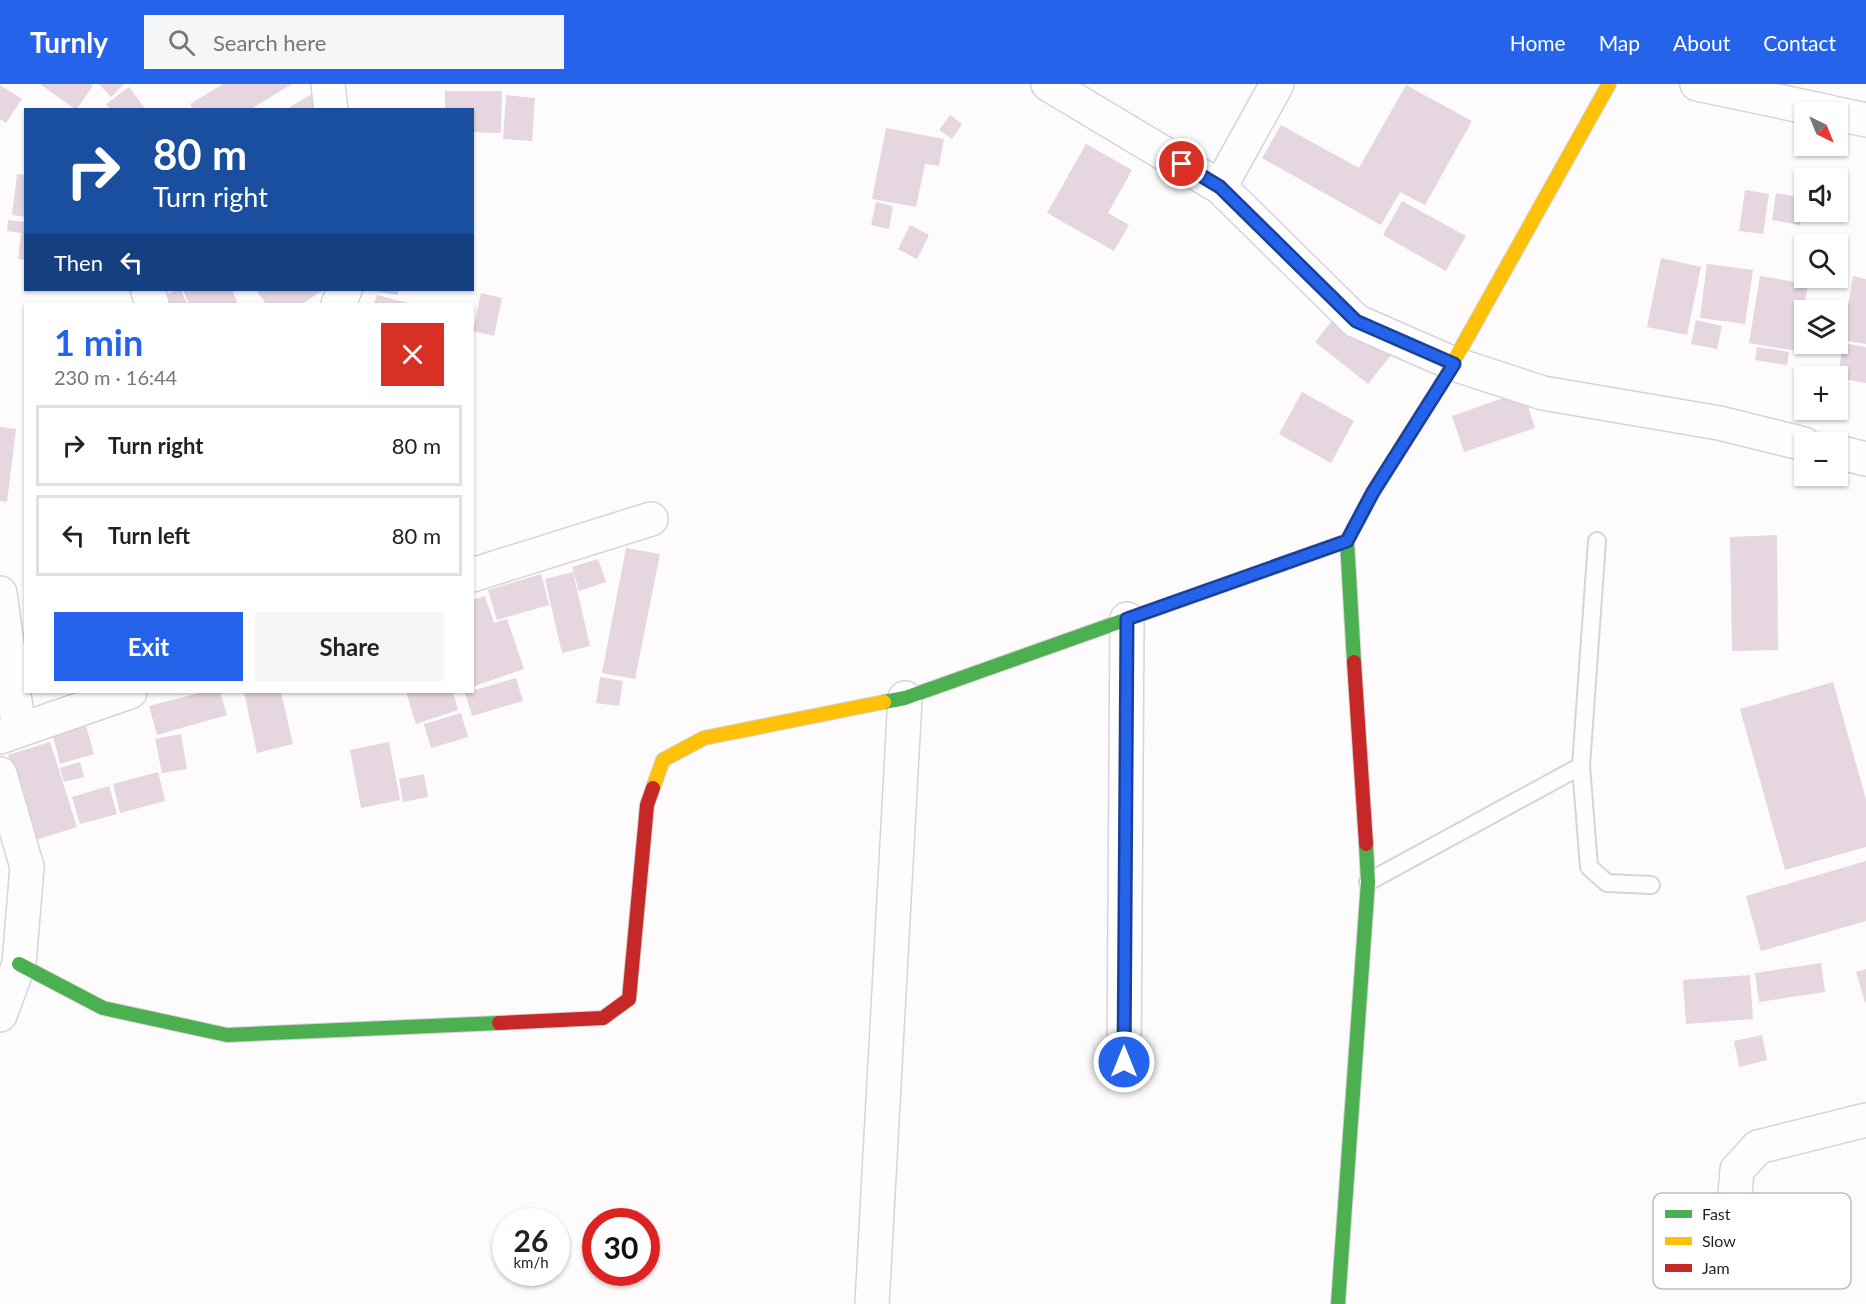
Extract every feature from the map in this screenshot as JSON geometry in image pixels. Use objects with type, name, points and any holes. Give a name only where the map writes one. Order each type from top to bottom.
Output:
[{"type":"street","points":[[328,84],[331,108]]},
{"type":"street","points":[[1048,84],[1220,187],[1356,321],[1454,364],[1543,393],[1719,423],[1794,442]]},
{"type":"street","points":[[1220,187],[1277,84]]},
{"type":"street","points":[[1338,1304],[1368,882],[1347,541],[1373,492],[1454,364],[1609,84]]},
{"type":"street","points":[[1697,84],[1794,104]]},
{"type":"street","points":[[1848,116],[1866,120]]},
{"type":"street","points":[[1848,454],[1866,459]]},
{"type":"street","points":[[474,574],[651,519]]},
{"type":"street","points":[[19,964],[103,1008],[227,1035],[603,1018],[629,999],[647,805],[663,760],[704,738],[905,698],[1347,541]]},
{"type":"street","points":[[0,593],[10,734],[126,693]]},
{"type":"street","points":[[1124,1062],[1127,619]]},
{"type":"street","points":[[872,1304],[905,698]]},
{"type":"street","points":[[0,774],[27,867],[19,964],[0,1015]]},
{"type":"street","points":[[1735,1193],[1737,1170],[1758,1147],[1866,1120]]},
{"type":"lane","points":[[1597,540],[1581,766],[1589,867],[1607,883],[1651,885]]},
{"type":"lane","points":[[1368,882],[1581,766]]},
{"type":"building","points":[[40,84],[90,84],[93,86],[77,108],[73,108]]},
{"type":"building","points":[[99,84],[124,84],[111,97]]},
{"type":"building","points":[[223,84],[292,84],[255,108],[193,108],[190,104]]},
{"type":"building","points":[[0,85],[22,99],[6,123],[0,119]]},
{"type":"building","points":[[1406,85],[1472,121],[1425,205],[1400,192],[1381,225],[1262,158],[1281,125],[1359,168]]},
{"type":"building","points":[[129,87],[145,108],[109,108],[106,104]]},
{"type":"building","points":[[445,91],[502,91],[501,133],[474,132],[474,108],[445,108]]},
{"type":"building","points":[[315,92],[318,108],[288,108]]},
{"type":"building","points":[[506,95],[535,98],[532,141],[503,139]]},
{"type":"building","points":[[950,115],[962,124],[952,139],[939,130]]},
{"type":"building","points":[[886,128],[944,139],[939,166],[925,164],[916,207],[872,199]]},
{"type":"building","points":[[1086,144],[1132,170],[1108,213],[1129,225],[1114,251],[1047,213]]},
{"type":"building","points":[[17,174],[24,175],[24,217],[12,215]]},
{"type":"building","points":[[1745,190],[1769,194],[1763,234],[1739,231]]},
{"type":"building","points":[[1776,193],[1794,196],[1794,222],[1800,222],[1800,225],[1772,220]]},
{"type":"building","points":[[1402,201],[1466,236],[1446,271],[1383,235]]},
{"type":"building","points":[[876,202],[893,206],[889,229],[871,225]]},
{"type":"building","points":[[8,220],[24,222],[24,260],[18,259],[21,233],[7,231]]},
{"type":"building","points":[[910,225],[929,235],[917,259],[898,249]]},
{"type":"building","points":[[1661,258],[1701,267],[1687,335],[1647,327]]},
{"type":"building","points":[[1707,264],[1753,270],[1745,324],[1700,318]]},
{"type":"building","points":[[1760,276],[1794,282],[1794,288],[1807,288],[1805,300],[1794,300],[1794,350],[1749,343]]},
{"type":"building","points":[[1853,276],[1866,279],[1866,344],[1848,341],[1848,305]]},
{"type":"building","points":[[181,291],[187,303],[165,303],[162,296]]},
{"type":"building","points":[[183,291],[232,291],[238,303],[189,303]]},
{"type":"building","points":[[257,291],[322,291],[304,303],[265,303]]},
{"type":"building","points":[[372,291],[398,291],[398,295]]},
{"type":"building","points":[[481,293],[502,298],[494,336],[474,331]]},
{"type":"building","points":[[377,295],[408,303],[374,303]]},
{"type":"building","points":[[1339,312],[1392,354],[1368,384],[1315,342]]},
{"type":"building","points":[[1696,320],[1722,326],[1717,349],[1691,344]]},
{"type":"building","points":[[1848,344],[1866,347],[1866,383],[1848,380],[1848,366],[1840,366],[1841,354],[1848,354]]},
{"type":"building","points":[[1757,347],[1789,352],[1787,365],[1755,360]]},
{"type":"building","points":[[1523,391],[1535,428],[1464,452],[1452,416]]},
{"type":"building","points":[[1302,392],[1354,421],[1331,463],[1279,434]]},
{"type":"building","points":[[0,427],[16,429],[7,502],[0,501]]},
{"type":"building","points":[[1777,535],[1778,650],[1732,651],[1730,537]]},
{"type":"building","points":[[626,548],[660,554],[635,679],[602,673]]},
{"type":"building","points":[[598,559],[606,582],[579,591],[572,567]]},
{"type":"building","points":[[573,572],[590,646],[562,653],[545,579]]},
{"type":"building","points":[[541,574],[549,605],[497,620],[488,590]]},
{"type":"building","points":[[485,596],[494,623],[507,619],[524,669],[474,686],[474,599]]},
{"type":"building","points":[[600,677],[623,681],[619,706],[596,703]]},
{"type":"building","points":[[516,678],[523,701],[472,716],[465,693],[474,693],[474,690]]},
{"type":"building","points":[[1833,682],[1866,799],[1866,847],[1785,870],[1740,709]]},
{"type":"building","points":[[199,693],[220,693],[227,715],[157,735],[149,706]]},
{"type":"building","points":[[244,693],[281,693],[293,744],[257,753]]},
{"type":"building","points":[[406,693],[453,693],[458,710],[416,724]]},
{"type":"building","points":[[461,713],[468,737],[431,748],[424,724]]},
{"type":"building","points":[[86,726],[94,754],[60,764],[53,736]]},
{"type":"building","points":[[181,734],[187,769],[162,773],[155,739]]},
{"type":"building","points":[[50,742],[77,827],[36,840],[8,755]]},
{"type":"building","points":[[389,742],[400,800],[361,808],[350,750]]},
{"type":"building","points":[[80,762],[84,777],[64,782],[60,768]]},
{"type":"building","points":[[158,772],[165,801],[120,813],[113,784]]},
{"type":"building","points":[[424,774],[428,797],[403,802],[399,779]]},
{"type":"building","points":[[109,786],[117,814],[80,824],[72,797]]},
{"type":"building","points":[[1866,861],[1866,921],[1761,951],[1746,896]]},
{"type":"building","points":[[1821,963],[1825,992],[1759,1002],[1755,973]]},
{"type":"building","points":[[1866,969],[1866,1002],[1865,1002],[1856,972]]},
{"type":"building","points":[[1750,975],[1753,1019],[1686,1024],[1683,980]]},
{"type":"building","points":[[1762,1035],[1767,1060],[1739,1067],[1734,1041]]},
{"type":"traffic: fast","points":[[1354,662],[1347,541],[1373,492],[1440,386]]},
{"type":"traffic: fast","points":[[884,702],[905,698],[1347,541]]},
{"type":"traffic: fast","points":[[1338,1304],[1368,882],[1366,844]]},
{"type":"traffic: fast","points":[[19,964],[103,1008],[227,1035],[499,1023]]},
{"type":"traffic: slow","points":[[1440,386],[1609,84]]},
{"type":"traffic: slow","points":[[653,788],[663,760],[704,738],[884,702]]},
{"type":"traffic: jam","points":[[1354,662],[1366,844]]},
{"type":"traffic: jam","points":[[499,1023],[603,1018],[629,999],[647,805],[653,788]]},
{"type":"route","points":[[1124,1062],[1127,619],[1347,541],[1373,492],[1454,364],[1356,321],[1220,187],[1182,164]]}]
